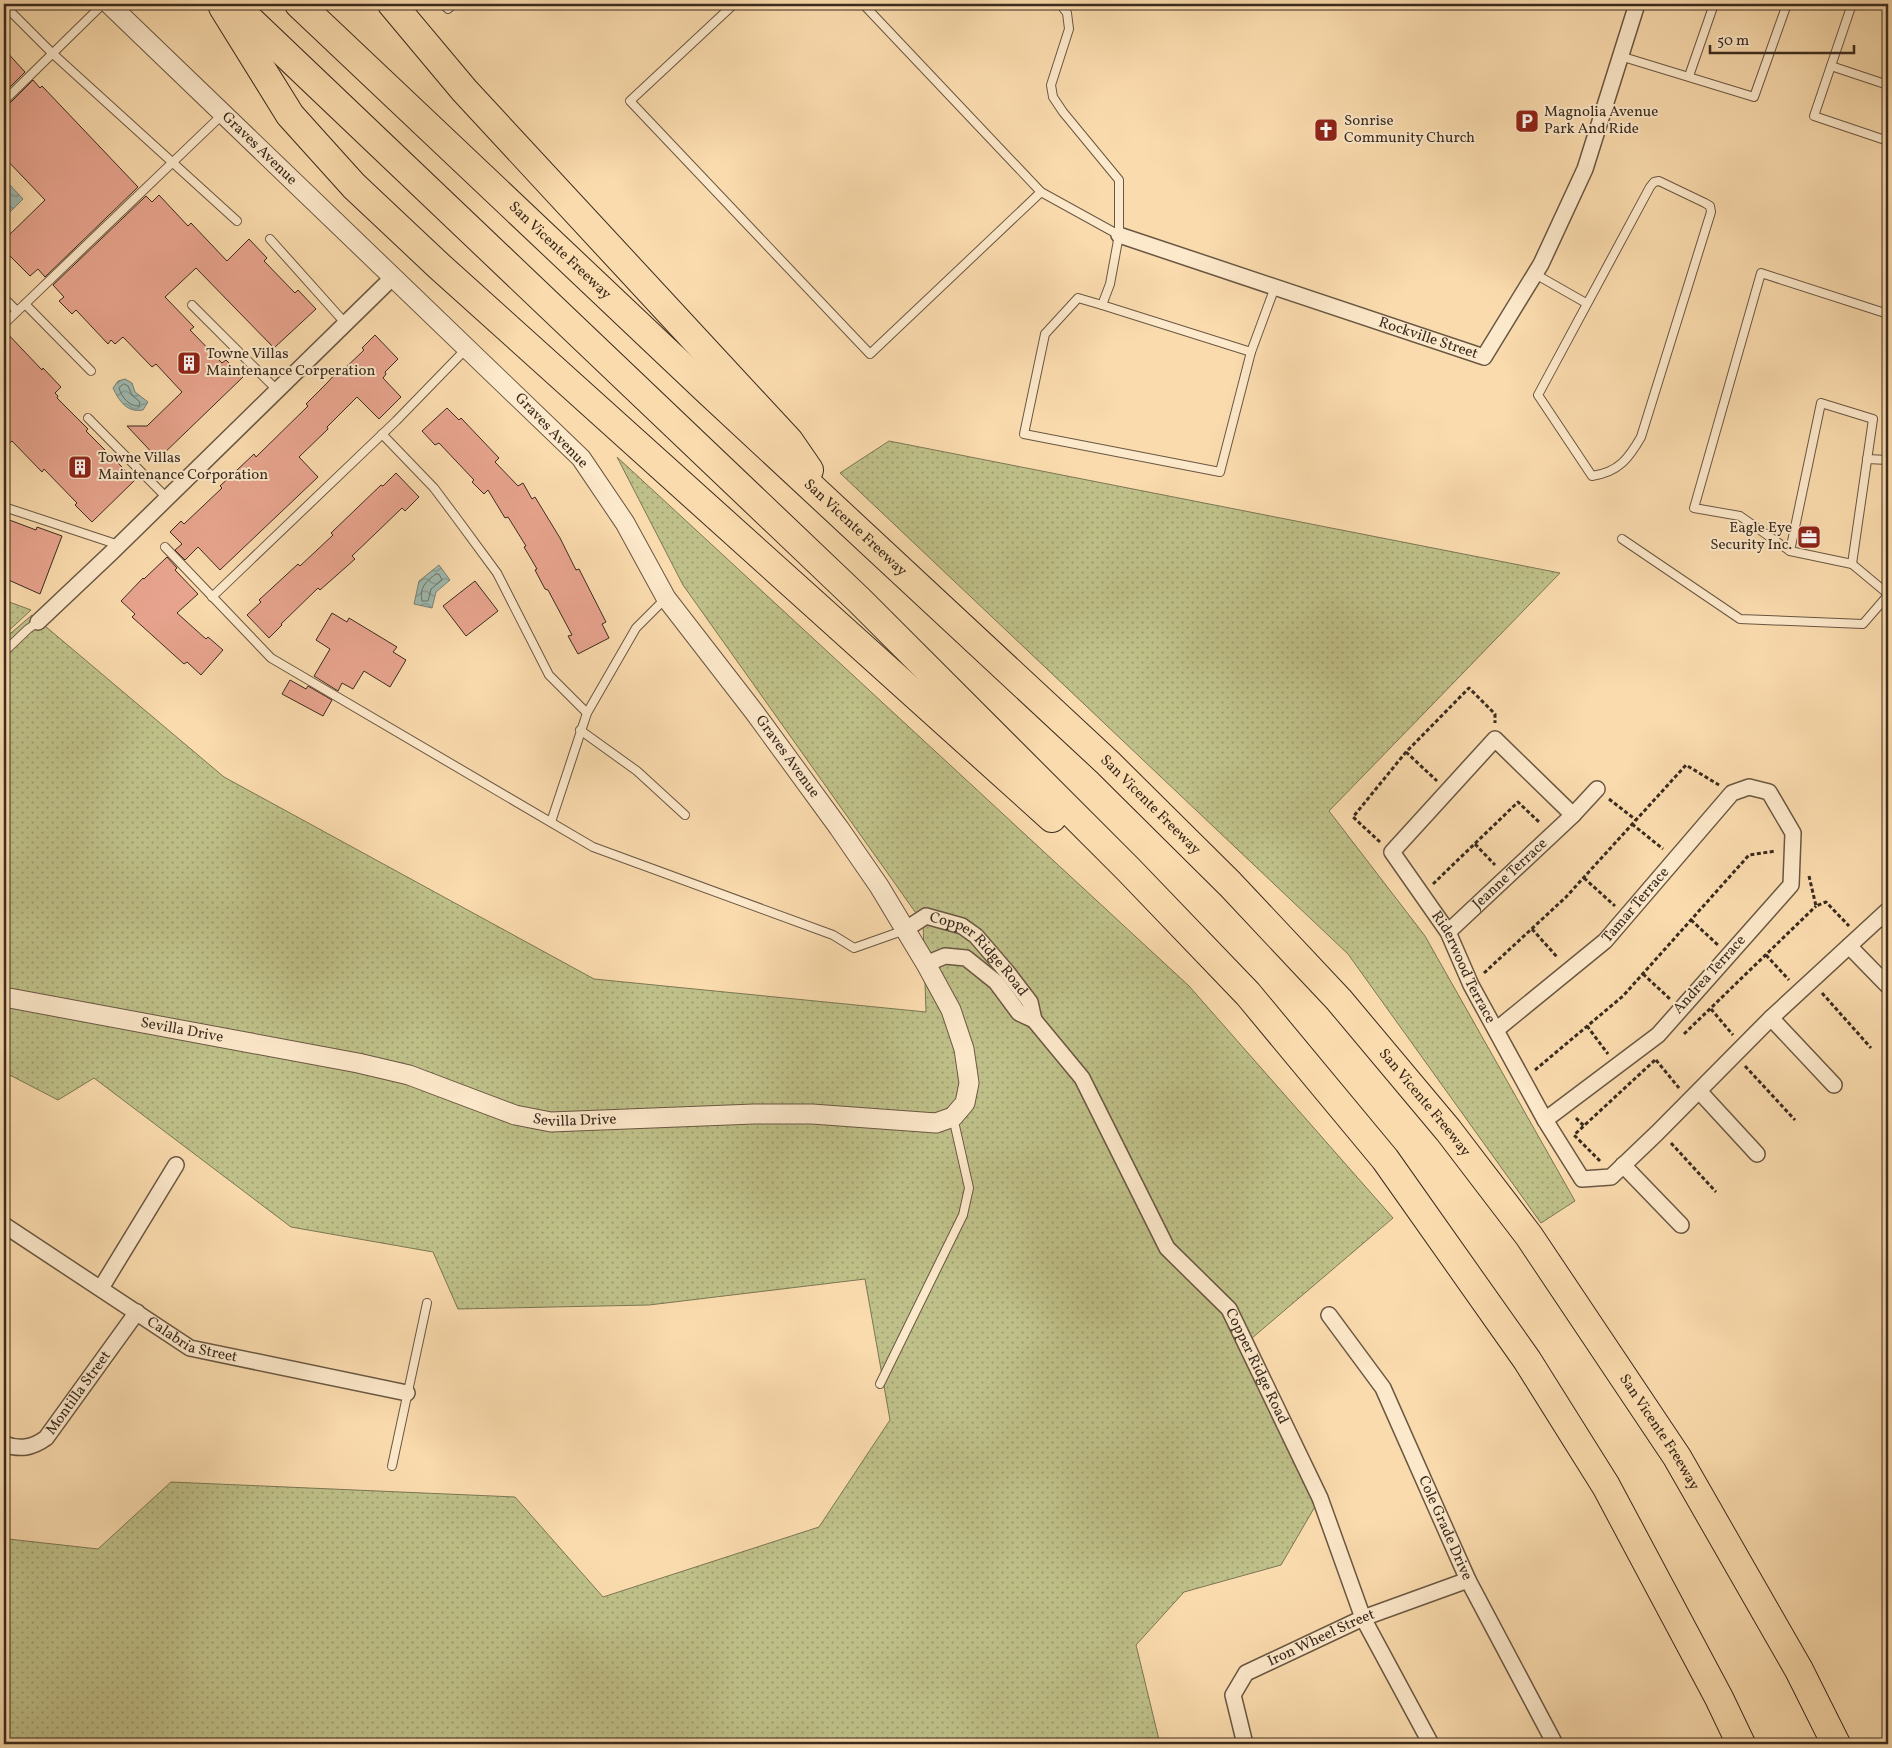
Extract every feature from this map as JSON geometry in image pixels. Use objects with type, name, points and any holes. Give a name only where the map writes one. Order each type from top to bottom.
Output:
[{"type":"highway","points":[[221,4],[290,115],[354,186],[439,266],[1248,994]]},
{"type":"highway","points":[[233,4],[859,600],[1128,869],[1248,994],[1385,1159],[1527,1360],[1606,1486],[1742,1744]]},
{"type":"highway","name":"San Vicente Freeway","points":[[299,4],[834,508],[1108,763],[1230,884],[1339,1000],[1448,1130],[1529,1236],[1677,1457],[1799,1670],[1836,1744]]},
{"type":"highway","points":[[392,4],[464,90],[789,441],[834,508]]},
{"type":"street","name":"Graves Avenue","points":[[110,4],[392,278],[468,348],[581,458],[625,523],[666,598],[755,713],[834,821],[906,929]]},
{"type":"street","name":"Rockville Street","points":[[1118,235],[1484,357],[1535,274],[1585,169],[1637,4]]},
{"type":"street","points":[[38,622],[120,545],[392,278]]},
{"type":"street","points":[[1392,852],[1495,739],[1573,815]]},
{"type":"street","name":"Andrea Terrace","points":[[1546,1120],[1658,1035],[1791,885],[1792,833],[1769,792],[1749,787],[1732,793]]},
{"type":"street","name":"Jeanne Terrace","points":[[1448,932],[1573,815],[1597,789]]},
{"type":"street","name":"Tamar Terrace","points":[[1496,1030],[1605,941],[1732,793]]},
{"type":"street","name":"Riderwood Terrace","points":[[1392,852],[1448,932],[1471,986],[1546,1120],[1582,1179],[1610,1177],[1618,1170]]},
{"type":"street","points":[[1681,1225],[1618,1170],[1771,1018],[1888,910]]},
{"type":"street","name":"Copper Ridge Road","points":[[906,929],[926,916],[962,926],[976,936],[1024,994],[1030,1002],[1034,1020]]},
{"type":"street","points":[[906,929],[951,1010],[964,1049],[969,1083],[965,1103],[953,1117]]},
{"type":"street","points":[[1854,941],[1888,986]]},
{"type":"street","name":"Copper Ridge Road","points":[[926,964],[945,956],[966,958],[996,982],[1019,1013],[1034,1020],[1082,1078],[1167,1248],[1229,1309],[1320,1498],[1363,1618],[1431,1744]]},
{"type":"street","name":"Sevilla Drive","points":[[4,997],[358,1062],[409,1075],[480,1104],[515,1115],[551,1122],[754,1114],[812,1114],[936,1123],[953,1117]]},
{"type":"street","points":[[1771,1018],[1834,1085]]},
{"type":"street","points":[[1694,1096],[1757,1154]]},
{"type":"street","points":[[101,1288],[176,1165]]},
{"type":"street","name":"Calabria Street","points":[[4,1225],[190,1348],[406,1394]]},
{"type":"street","name":"Montilla Street","points":[[4,1444],[24,1448],[46,1438],[137,1312]]},
{"type":"street","name":"Cole Grade Drive","points":[[1329,1315],[1383,1388],[1468,1580],[1555,1744]]},
{"type":"street","name":"Iron Wheel Street","points":[[1245,1744],[1234,1695],[1246,1673],[1363,1618],[1468,1580]]},
{"type":"lane","points":[[4,101],[103,4]]},
{"type":"lane","points":[[443,4],[448,9],[454,4]]},
{"type":"lane","points":[[734,4],[630,101],[870,354],[1041,192]]},
{"type":"lane","points":[[863,4],[1041,192],[1118,235]]},
{"type":"lane","points":[[1060,4],[1066,13],[1069,29],[1051,85],[1053,97],[1063,112],[1119,180],[1118,235],[1110,284],[1102,305]]},
{"type":"lane","points":[[1689,76],[1714,4]]},
{"type":"lane","points":[[1620,56],[1754,96],[1787,4]]},
{"type":"lane","points":[[1852,4],[1814,116],[1888,141]]},
{"type":"lane","points":[[4,5],[52,53],[237,221]]},
{"type":"lane","points":[[1831,66],[1888,85]]},
{"type":"lane","points":[[4,324],[223,114]]},
{"type":"lane","points":[[1659,181],[1710,206],[1711,212],[1641,437],[1626,461],[1602,475],[1592,476],[1538,395],[1586,303],[1654,182],[1659,181]]},
{"type":"lane","points":[[270,239],[346,324]]},
{"type":"lane","points":[[1622,539],[1740,619],[1864,624],[1888,594],[1852,564],[1790,551],[1740,516],[1694,508],[1761,273],[1888,314]]},
{"type":"lane","points":[[1535,274],[1586,303]]},
{"type":"lane","points":[[1251,352],[1078,298],[1045,334],[1024,434],[1220,472],[1251,352],[1275,287]]},
{"type":"lane","points":[[4,298],[17,311]]},
{"type":"lane","points":[[25,304],[91,371]]},
{"type":"lane","points":[[192,305],[277,390]]},
{"type":"lane","points":[[212,597],[382,434],[468,348]]},
{"type":"lane","points":[[1790,551],[1820,403],[1873,419],[1852,564]]},
{"type":"lane","points":[[88,418],[168,498]]},
{"type":"lane","points":[[382,434],[434,488],[465,530],[496,573],[548,675],[587,713]]},
{"type":"lane","points":[[1867,459],[1888,460]]},
{"type":"lane","points":[[4,506],[120,545]]},
{"type":"lane","points":[[166,547],[271,658],[593,847],[833,935],[854,948],[906,929]]},
{"type":"lane","points":[[552,822],[587,713],[636,628],[666,598]]},
{"type":"lane","points":[[4,652],[38,622]]},
{"type":"lane","points":[[580,730],[637,770],[684,815]]},
{"type":"lane","points":[[880,1384],[963,1215],[969,1188],[953,1117]]},
{"type":"lane","points":[[392,1466],[427,1303]]},
{"type":"path","points":[[1392,852],[1353,817],[1406,752],[1469,688],[1495,714]]},
{"type":"path","points":[[1406,752],[1448,791]]},
{"type":"path","points":[[1471,986],[1566,897],[1686,765],[1732,793]]},
{"type":"path","points":[[1597,789],[1636,820]]},
{"type":"path","points":[[1422,895],[1518,802],[1552,835]]},
{"type":"path","points":[[1632,824],[1675,859]]},
{"type":"path","points":[[1475,844],[1507,877]]},
{"type":"path","points":[[1523,1080],[1623,996],[1749,855],[1792,849]]},
{"type":"path","points":[[1791,873],[1808,873],[1816,906]]},
{"type":"path","points":[[1584,878],[1626,916]]},
{"type":"path","points":[[1683,1035],[1816,906],[1826,902],[1854,941]]},
{"type":"path","points":[[1691,920],[1728,955]]},
{"type":"path","points":[[1532,929],[1569,970]]},
{"type":"path","points":[[1766,955],[1800,992]]},
{"type":"path","points":[[1643,974],[1680,1009]]},
{"type":"path","points":[[1821,993],[1871,1048]]},
{"type":"path","points":[[1711,1009],[1743,1046]]},
{"type":"path","points":[[1587,1026],[1617,1066]]},
{"type":"path","points":[[1618,1170],[1574,1135],[1662,1054]]},
{"type":"path","points":[[1656,1060],[1694,1096]]},
{"type":"path","points":[[1744,1065],[1795,1120]]},
{"type":"path","points":[[1667,1139],[1716,1192]]},
{"type":"green space","points":[[889,441],[1560,573],[1329,811],[1425,936],[1575,1201],[1541,1223],[1348,954],[840,473]]},
{"type":"green space","points":[[617,457],[1189,986],[1393,1218],[1245,1344],[1320,1498],[1281,1565],[1184,1592],[1136,1645],[1160,1744],[4,1744],[4,1533],[8,1539],[98,1549],[171,1482],[515,1497],[603,1597],[819,1527],[890,1420],[865,1279],[649,1305],[458,1309],[433,1252],[291,1227],[94,1078],[58,1100],[4,1072],[4,639],[32,615],[224,777],[594,979],[926,1012],[923,923],[683,585]]},
{"type":"green space","points":[[4,600],[31,610],[4,635]]},
{"type":"water","points":[[10,185],[23,199],[4,218],[4,192]]},
{"type":"water","points":[[125,379],[132,383],[135,392],[148,402],[143,410],[128,408],[118,397],[113,388],[118,381]]},
{"type":"water","points":[[439,565],[450,580],[436,592],[432,608],[414,604],[419,581]]},
{"type":"building","points":[[4,49],[25,72],[4,93]]},
{"type":"building","points":[[33,80],[40,88],[42,86],[138,187],[45,277],[38,269],[30,276],[4,250],[4,240],[45,200],[4,157],[4,106],[8,105]]},
{"type":"building","points":[[159,195],[188,226],[191,223],[227,261],[249,239],[267,258],[264,261],[295,293],[298,290],[316,309],[274,348],[196,268],[165,297],[194,327],[190,330],[222,363],[226,360],[243,377],[158,459],[127,426],[147,426],[182,392],[156,364],[152,367],[123,337],[115,344],[111,340],[108,344],[76,310],[72,314],[59,301],[64,297],[53,285],[146,196],[152,202]]},
{"type":"building","points":[[4,330],[61,387],[55,393],[58,396],[57,398],[88,429],[86,431],[135,480],[92,522],[75,505],[77,503],[44,469],[42,472],[12,441],[4,449]]},
{"type":"building","points":[[375,335],[398,359],[385,372],[386,374],[383,378],[401,397],[379,419],[357,397],[299,457],[318,477],[220,570],[198,547],[185,560],[175,550],[182,544],[170,532],[181,521],[184,524],[254,454],[256,457],[308,406],[306,404],[337,372],[339,374],[364,350],[362,348]]},
{"type":"building","points":[[447,408],[459,420],[461,418],[499,458],[495,462],[518,486],[523,483],[532,499],[535,497],[560,538],[576,570],[579,569],[606,622],[602,624],[609,638],[578,654],[568,636],[572,635],[535,570],[537,569],[524,547],[526,546],[508,517],[505,518],[488,490],[484,494],[472,482],[474,480],[439,443],[435,445],[422,431]]},
{"type":"building","points":[[396,473],[419,497],[405,511],[402,508],[352,556],[355,559],[320,590],[318,588],[269,638],[247,615],[261,602],[259,600],[298,564],[300,566],[333,535],[331,533]]},
{"type":"building","points":[[4,518],[36,530],[37,527],[62,536],[40,594],[4,578]]},
{"type":"building","points":[[167,557],[177,568],[175,570],[198,594],[177,613],[206,639],[208,637],[223,650],[201,675],[187,662],[184,664],[132,617],[135,614],[121,601]]},
{"type":"building","points":[[475,581],[498,611],[466,636],[443,606]]},
{"type":"building","points":[[332,613],[347,622],[349,618],[397,647],[393,652],[406,660],[390,687],[364,671],[353,689],[342,683],[338,691],[314,676],[330,649],[316,640]]},
{"type":"building","points":[[290,680],[306,689],[308,686],[332,700],[323,716],[282,694]]},
{"type":"place","name":"Magnolia Avenue Park And Ride","points":[[1527,121]]},
{"type":"place","name":"Sonrise Community Church","points":[[1326,130]]},
{"type":"place","name":"Towne Villas Maintenance Corperation","points":[[189,363]]},
{"type":"place","name":"Towne Villas Maintenance Corporation","points":[[80,467]]},
{"type":"place","name":"Eagle Eye Security Inc.","points":[[1809,537]]}]
